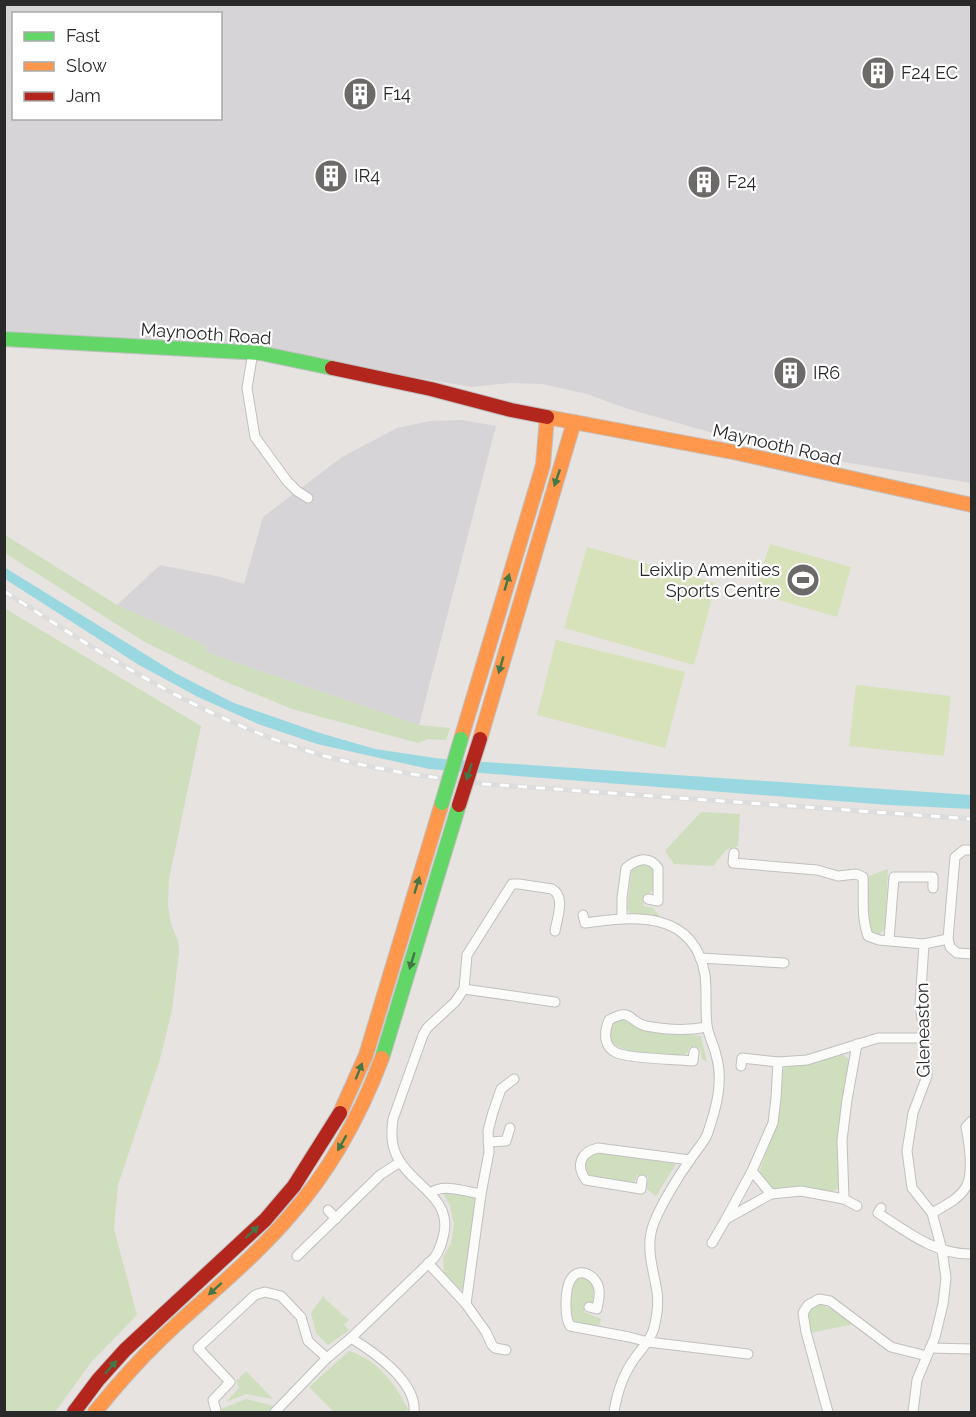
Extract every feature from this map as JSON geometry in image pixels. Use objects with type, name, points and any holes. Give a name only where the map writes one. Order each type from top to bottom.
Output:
[{"type":"main road","name":"Maynooth Road","points":[[4,339],[253,352],[431,389],[472,401],[734,452],[972,505]]},
{"type":"main road","points":[[74,1413],[98,1380],[125,1350],[264,1220],[294,1186],[335,1122],[353,1085],[369,1045],[543,465],[548,417]]},
{"type":"main road","points":[[95,1413],[154,1344],[249,1258],[287,1220],[312,1190],[359,1113],[384,1053],[574,422]]},
{"type":"street","points":[[253,352],[247,388],[255,437],[286,481],[308,498]]},
{"type":"street","points":[[972,850],[964,850],[955,857],[948,939],[950,948],[957,953],[972,954]]},
{"type":"street","points":[[734,853],[733,863],[817,870],[838,876],[856,874],[863,877],[864,926],[868,936],[879,940],[924,944],[948,939]]},
{"type":"street","points":[[622,918],[626,868],[635,860],[646,859],[656,864],[658,868],[658,901],[648,900]]},
{"type":"street","points":[[889,940],[894,877],[933,877],[933,888]]},
{"type":"street","points":[[275,1413],[327,1358],[351,1338],[438,1253],[445,1227],[442,1209],[431,1193],[399,1162],[391,1134],[393,1119],[427,1028],[455,1002],[464,989],[467,955],[512,885],[519,884],[557,891],[561,899],[555,931]]},
{"type":"street","points":[[583,915],[585,923],[622,918],[666,923],[679,929],[700,958],[705,976],[707,1026],[720,1073],[716,1108],[706,1138],[660,1209],[651,1233],[650,1255],[658,1294],[658,1311],[648,1342],[624,1375],[614,1413]]},
{"type":"street","name":"Gleneaston","points":[[913,1413],[917,1380],[935,1337],[943,1304],[946,1278],[942,1250],[932,1213],[912,1188],[907,1151],[913,1113],[927,1076],[920,1005],[924,944]]},
{"type":"street","points":[[700,958],[784,963]]},
{"type":"street","points":[[464,989],[555,1002]]},
{"type":"street","points":[[694,1052],[693,1061],[615,1053],[607,1044],[604,1035],[605,1027],[609,1020],[623,1014],[632,1016],[643,1025],[665,1029],[694,1030],[707,1026]]},
{"type":"street","points":[[741,1066],[742,1058],[778,1062],[816,1058],[878,1038],[925,1038]]},
{"type":"street","points":[[844,1199],[842,1140],[857,1044]]},
{"type":"street","points":[[712,1243],[752,1171],[772,1124],[778,1062]]},
{"type":"street","points":[[466,1304],[493,1112],[501,1089],[514,1079]]},
{"type":"street","points":[[932,1213],[953,1201],[967,1186],[970,1159],[966,1127],[972,1121]]},
{"type":"street","points":[[488,1142],[507,1141],[510,1128]]},
{"type":"street","points":[[642,1180],[640,1189],[586,1180],[579,1164],[581,1157],[589,1150],[598,1148],[690,1160]]},
{"type":"street","points":[[297,1256],[380,1175],[399,1162]]},
{"type":"street","points":[[752,1171],[771,1194]]},
{"type":"street","points":[[431,1193],[436,1189],[445,1189],[481,1194]]},
{"type":"street","points":[[726,1220],[771,1194],[801,1191],[844,1199],[857,1206]]},
{"type":"street","points":[[881,1208],[878,1213],[919,1240],[956,1254],[972,1254]]},
{"type":"street","points":[[328,1210],[336,1219]]},
{"type":"street","points":[[428,1263],[466,1304],[486,1332],[492,1345],[495,1348],[506,1350]]},
{"type":"street","points":[[589,1308],[597,1309],[599,1289],[589,1274],[584,1273],[570,1279],[566,1306],[566,1320],[570,1326],[628,1336],[648,1342],[748,1354]]},
{"type":"street","points":[[214,1412],[213,1400],[230,1383],[198,1348],[255,1295],[265,1292],[281,1296],[301,1317],[308,1341],[327,1358]]},
{"type":"street","points":[[828,1413],[803,1313],[808,1305],[819,1299],[830,1301],[891,1347],[928,1352],[972,1349]]},
{"type":"street","points":[[351,1338],[388,1365],[400,1377],[414,1400],[414,1413]]},
{"type":"shaded area","points":[[5,5],[971,5],[971,483],[777,451],[628,409],[587,394],[542,384],[511,383],[471,387],[293,356],[5,339]]},
{"type":"shaded area","points":[[462,420],[496,426],[419,725],[205,652],[207,646],[117,605],[160,565],[244,584],[263,517],[342,457],[397,428],[430,421]]},
{"type":"green space","points":[[5,535],[117,605],[207,646],[205,652],[419,725],[450,728],[446,740],[428,739],[418,743],[292,709],[224,681],[143,641],[5,553]]},
{"type":"green space","name":"Leixlip Amenities Sports Centre","points":[[770,544],[851,567],[837,617],[754,593]]},
{"type":"green space","points":[[587,547],[716,583],[694,665],[564,628]]},
{"type":"green space","points":[[4,608],[201,726],[169,879],[168,905],[179,952],[172,1010],[160,1059],[118,1185],[114,1229],[137,1315],[92,1361],[55,1412],[5,1412]]},
{"type":"green space","points":[[556,640],[685,672],[665,748],[537,715]]},
{"type":"green space","points":[[856,685],[951,696],[944,756],[849,746]]},
{"type":"green space","points":[[701,812],[740,814],[738,846],[726,850],[713,866],[674,864],[665,851]]},
{"type":"green space","points":[[643,864],[653,868],[654,889],[649,894],[644,894],[643,906],[653,908],[661,918],[630,913],[627,909],[632,868]]},
{"type":"green space","points":[[888,869],[885,928],[879,935],[869,934],[866,911],[869,876]]},
{"type":"green space","points":[[629,1019],[649,1030],[701,1036],[707,1062],[702,1059],[700,1048],[689,1047],[688,1052],[683,1056],[640,1053],[618,1047],[612,1042],[609,1033],[615,1022]]},
{"type":"green space","points":[[843,1055],[852,1061],[840,1119],[839,1188],[831,1192],[802,1187],[771,1189],[759,1173],[776,1124],[782,1070],[787,1066]]},
{"type":"green space","points":[[596,1152],[676,1164],[656,1196],[647,1189],[648,1177],[637,1175],[632,1183],[590,1177],[584,1172],[585,1162],[590,1155]]},
{"type":"green space","points":[[442,1191],[476,1199],[466,1286],[463,1290],[444,1272],[443,1257],[451,1244],[454,1225],[450,1206]]},
{"type":"green space","points":[[586,1278],[594,1287],[593,1303],[585,1303],[584,1312],[601,1319],[599,1327],[572,1321],[571,1291],[574,1281]]},
{"type":"green space","points":[[324,1295],[325,1299],[349,1320],[344,1325],[349,1330],[328,1345],[316,1333],[311,1313]]},
{"type":"green space","points":[[820,1304],[840,1313],[853,1324],[811,1333],[807,1320],[808,1311]]},
{"type":"green space","points":[[349,1351],[377,1366],[408,1409],[404,1412],[334,1412],[309,1387]]},
{"type":"green space","points":[[246,1371],[273,1399],[246,1394],[226,1402],[239,1388],[236,1381]]},
{"type":"green space","points":[[246,1399],[274,1406],[268,1412],[222,1412],[221,1409]]},
{"type":"water","points":[[4,567],[177,674],[234,703],[320,733],[375,749],[442,759],[971,795],[971,809],[888,805],[429,769],[317,744],[258,724],[198,697],[139,665],[5,579]]},
{"type":"railway","points":[[4,591],[116,661],[192,703],[272,739],[356,764],[485,784],[972,819]]},
{"type":"traffic: fast","points":[[4,339],[260,353],[332,368]]},
{"type":"traffic: fast","points":[[442,803],[461,739]]},
{"type":"traffic: fast","points":[[382,1058],[459,805]]},
{"type":"traffic: slow","points":[[547,417],[733,452],[972,505]]},
{"type":"traffic: slow","points":[[461,739],[543,465],[547,417]]},
{"type":"traffic: slow","points":[[480,739],[574,422]]},
{"type":"traffic: slow","points":[[340,1113],[366,1055],[442,803]]},
{"type":"traffic: slow","points":[[95,1412],[153,1347],[258,1250],[303,1200],[330,1162],[354,1122],[382,1058]]},
{"type":"traffic: jam","points":[[332,368],[547,417]]},
{"type":"traffic: jam","points":[[459,805],[480,739]]},
{"type":"traffic: jam","points":[[74,1412],[125,1350],[265,1220],[294,1186],[340,1113]]},
{"type":"place","name":"F24 EC","points":[[878,73]]},
{"type":"place","name":"F14","points":[[360,94]]},
{"type":"place","name":"IR4","points":[[331,176]]},
{"type":"place","name":"F24","points":[[704,182]]},
{"type":"place","name":"IR6","points":[[790,373]]},
{"type":"place","name":"Leixlip Amenities Sports Centre","points":[[803,580]]}]
